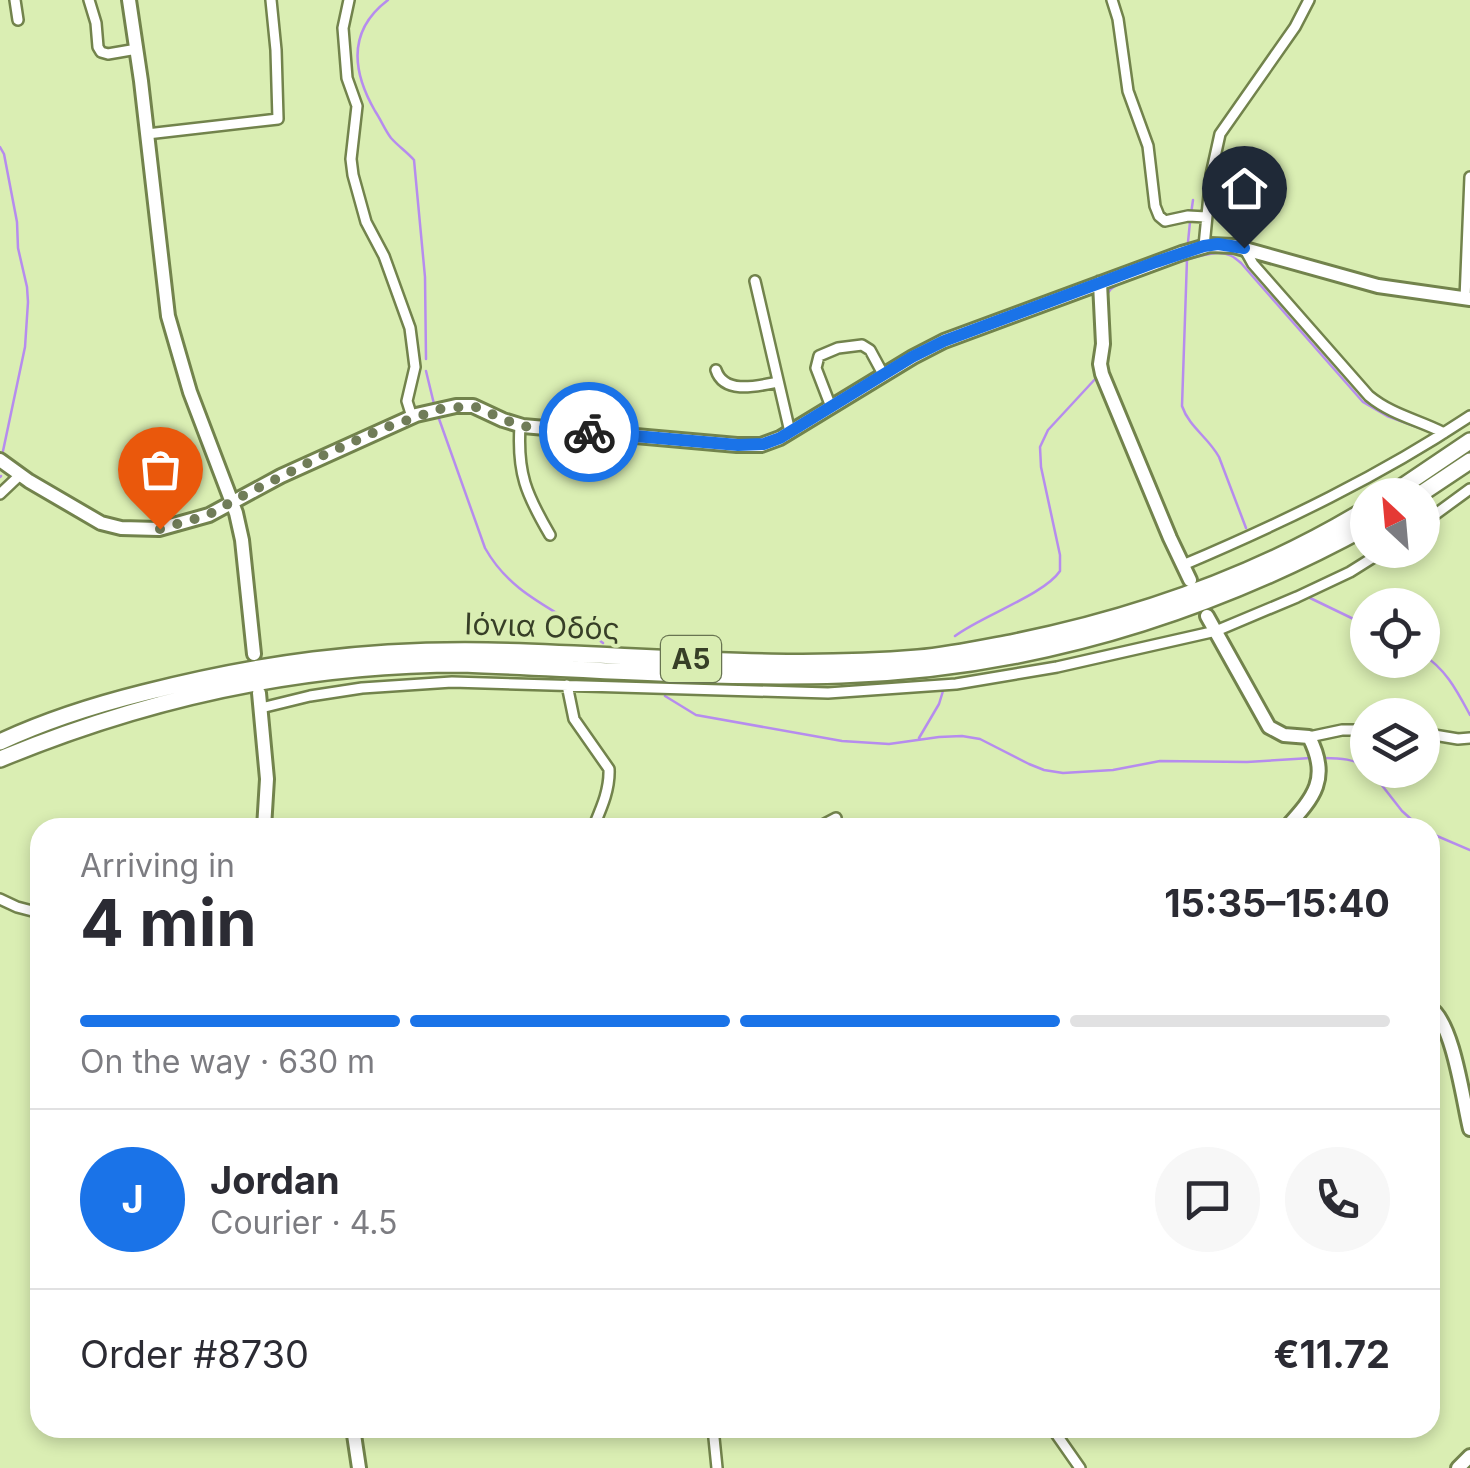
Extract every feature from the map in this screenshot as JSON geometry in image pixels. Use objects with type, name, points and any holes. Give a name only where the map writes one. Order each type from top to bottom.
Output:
[{"type":"highway","points":[[1415,478],[1470,441]]},
{"type":"highway","points":[[1440,481],[1470,461]]},
{"type":"highway","name":"Ιόνια Οδός","points":[[0,742],[94,707],[172,685],[353,654],[490,651],[817,662],[921,658],[977,649],[1047,636],[1177,598],[1271,559],[1350,517]]},
{"type":"highway","name":"Ιόνια Οδός","points":[[0,760],[87,725],[158,704],[252,683],[410,664],[778,676],[919,670],[1012,657],[1179,612],[1257,581],[1350,535]]},
{"type":"main road","points":[[129,0],[172,335],[242,540],[254,654]]},
{"type":"main road","points":[[2,466],[101,523],[148,530],[208,515],[280,476],[414,416],[456,406],[479,408],[520,426],[748,446],[764,444],[912,357],[956,336],[1218,244],[1378,286],[1467,298]]},
{"type":"main road","points":[[1100,283],[1102,374],[1190,580]]},
{"type":"main road","points":[[1207,616],[1269,727],[1284,735],[1308,737],[1316,758],[1317,788],[1295,818]]},
{"type":"main road","points":[[259,693],[267,779],[265,818]]},
{"type":"main road","points":[[1440,1017],[1447,1030],[1470,1129]]},
{"type":"main road","points":[[356,1438],[359,1468]]},
{"type":"main road","points":[[1458,1468],[1470,1456]]},
{"type":"street","points":[[15,0],[18,20]]},
{"type":"street","points":[[88,0],[101,52],[137,50]]},
{"type":"street","points":[[147,134],[278,119],[271,0]]},
{"type":"street","points":[[349,0],[343,28],[347,78],[357,106],[353,174],[366,222],[384,256],[410,328],[415,367],[407,400],[414,416]]},
{"type":"street","points":[[1112,0],[1128,92],[1148,146],[1156,211],[1165,221],[1196,216]]},
{"type":"street","points":[[1204,246],[1196,216],[1220,134],[1295,27],[1309,0]]},
{"type":"street","points":[[1467,298],[1470,177]]},
{"type":"street","points":[[1244,248],[1253,264],[1369,396],[1402,417],[1444,434]]},
{"type":"street","points":[[755,281],[790,432]]},
{"type":"street","points":[[831,408],[816,368],[819,356],[862,344],[870,350],[883,374]]},
{"type":"street","points":[[716,370],[725,384],[755,386],[778,382]]},
{"type":"street","points":[[1182,566],[1336,495],[1470,416]]},
{"type":"street","points":[[520,426],[520,472],[532,505],[550,535]]},
{"type":"street","points":[[0,494],[20,475]]},
{"type":"street","points":[[1440,511],[1470,489]]},
{"type":"street","points":[[262,708],[310,696],[452,682],[828,694],[956,684],[1057,667],[1216,631],[1298,598],[1357,568]]},
{"type":"street","points":[[567,684],[574,719],[609,769],[605,798],[597,818]]},
{"type":"street","points":[[1308,737],[1350,730]]},
{"type":"street","points":[[1440,736],[1470,738]]},
{"type":"street","points":[[0,899],[30,911]]},
{"type":"street","points":[[714,1438],[717,1468]]},
{"type":"street","points":[[1059,1438],[1080,1468]]},
{"type":"waterway","points":[[388,0],[365,25],[358,66],[367,96],[387,132],[414,160],[425,277],[426,359]]},
{"type":"waterway","points":[[0,147],[17,222],[28,302],[25,347],[3,451]]},
{"type":"waterway","points":[[1191,214],[1193,200]]},
{"type":"waterway","points":[[1188,242],[1190,222]]},
{"type":"waterway","points":[[1106,298],[1117,285],[1144,274],[1210,254],[1229,255],[1241,263],[1363,402],[1425,430]]},
{"type":"waterway","points":[[1187,259],[1182,406],[1219,457],[1246,528]]},
{"type":"waterway","points":[[426,371],[434,404]]},
{"type":"waterway","points":[[955,636],[1027,597],[1060,571],[1040,447],[1048,430],[1097,377]]},
{"type":"waterway","points":[[438,416],[485,548],[496,565],[538,602],[603,643]]},
{"type":"waterway","points":[[1308,597],[1350,617]]},
{"type":"waterway","points":[[1440,670],[1470,715]]},
{"type":"waterway","points":[[919,738],[943,691]]},
{"type":"waterway","points":[[665,696],[696,715],[842,741],[889,744],[939,737],[980,739],[1029,764],[1063,773],[1113,770],[1160,761],[1311,758]]},
{"type":"waterway","points":[[1324,758],[1350,761]]},
{"type":"waterway","points":[[1384,788],[1410,818]]},
{"type":"waterway","points":[[1440,837],[1470,850]]},
{"type":"way so far","points":[[160,529],[208,515],[324,455],[416,415],[440,409],[473,406],[520,426],[589,432]]},
{"type":"route","points":[[589,432],[764,444],[823,413],[912,357],[978,327],[1204,246],[1244,248]]}]
